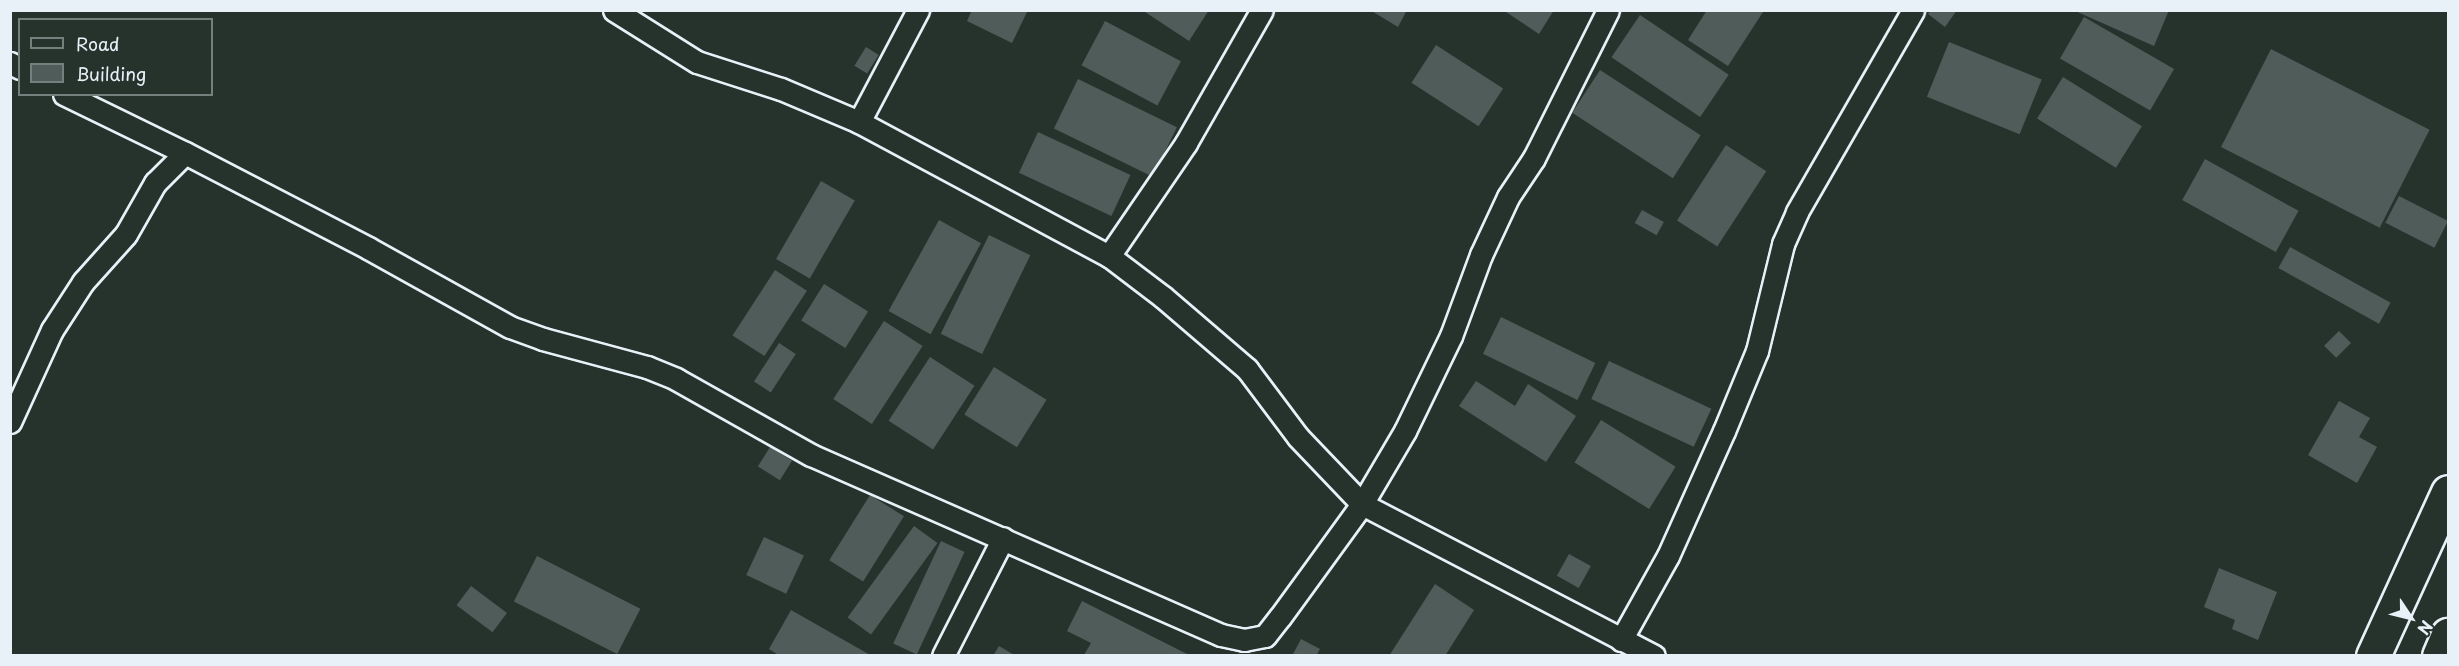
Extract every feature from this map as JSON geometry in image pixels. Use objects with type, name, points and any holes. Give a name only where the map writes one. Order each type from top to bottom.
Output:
[{"type":"main road","points":[[2373,656],[2448,492]]},
{"type":"main road","points":[[2439,656],[2448,635]]},
{"type":"street","points":[[614,10],[697,62],[781,89],[859,122],[1109,256],[1163,297],[1247,369],[1298,437],[1362,504],[1654,656]]},
{"type":"street","points":[[859,122],[918,10]]},
{"type":"street","points":[[1109,256],[1186,143],[1262,10]]},
{"type":"street","points":[[1256,656],[1265,636],[1362,504],[1405,431],[1439,363],[1481,255],[1508,197],[1534,158],[1608,10]]},
{"type":"street","points":[[1622,640],[1668,556],[1757,351],[1783,244],[1797,212],[1913,10]]},
{"type":"street","points":[[68,96],[185,153],[368,248],[510,327],[543,339],[647,367],[676,379],[811,455],[1221,635],[1244,640],[1265,636]]},
{"type":"street","points":[[10,422],[52,330],[83,282],[126,234],[155,183],[185,153]]},
{"type":"street","points":[[943,656],[1003,538]]},
{"type":"building","points":[[972,10],[1028,10],[1012,43],[967,21]]},
{"type":"building","points":[[1142,10],[1209,10],[1189,41]]},
{"type":"building","points":[[1370,10],[1407,10],[1398,27]]},
{"type":"building","points":[[1503,10],[1554,10],[1539,34]]},
{"type":"building","points":[[1707,10],[1763,12],[1728,66],[1688,40]]},
{"type":"building","points":[[1931,10],[1957,10],[1945,27],[1928,14]]},
{"type":"building","points":[[2073,10],[2169,10],[2154,46]]},
{"type":"building","points":[[1640,15],[1729,75],[1700,117],[1611,57]]},
{"type":"building","points":[[2084,17],[2174,69],[2150,111],[2060,59]]},
{"type":"building","points":[[1105,21],[1181,61],[1157,106],[1082,65]]},
{"type":"building","points":[[1949,42],[2042,79],[2020,134],[1927,97]]},
{"type":"building","points":[[1436,45],[1503,89],[1479,126],[1411,83]]},
{"type":"building","points":[[866,47],[879,55],[867,74],[854,66]]},
{"type":"building","points":[[2271,49],[2430,130],[2380,228],[2221,147]]},
{"type":"building","points":[[1600,70],[1701,135],[1673,178],[1572,113]]},
{"type":"building","points":[[2063,77],[2142,126],[2116,168],[2037,119]]},
{"type":"building","points":[[1078,79],[1177,127],[1153,177],[1054,128]]},
{"type":"building","points":[[1038,132],[1130,175],[1111,216],[1019,173]]},
{"type":"building","points":[[1726,145],[1766,171],[1717,247],[1677,220]]},
{"type":"building","points":[[2205,159],[2299,211],[2276,252],[2182,200]]},
{"type":"building","points":[[821,181],[855,200],[810,278],[776,259]]},
{"type":"building","points":[[2399,196],[2448,221],[2434,248],[2385,223]]},
{"type":"building","points":[[1642,210],[1664,222],[1657,235],[1635,223]]},
{"type":"building","points":[[939,220],[981,243],[931,334],[889,311]]},
{"type":"building","points":[[989,235],[1030,255],[982,354],[941,334]]},
{"type":"building","points":[[2290,247],[2391,303],[2379,324],[2278,268]]},
{"type":"building","points":[[775,270],[807,291],[764,356],[733,335]]},
{"type":"building","points":[[824,284],[868,312],[845,348],[801,320]]},
{"type":"building","points":[[1501,317],[1595,363],[1577,400],[1483,354]]},
{"type":"building","points":[[884,321],[923,346],[872,424],[833,399]]},
{"type":"building","points":[[2339,331],[2351,343],[2336,358],[2324,346]]},
{"type":"building","points":[[779,343],[796,354],[771,392],[754,382]]},
{"type":"building","points":[[930,357],[974,386],[933,450],[889,421]]},
{"type":"building","points":[[1609,361],[1711,409],[1694,447],[1591,399]]},
{"type":"building","points":[[994,367],[1047,400],[1017,447],[964,414]]},
{"type":"building","points":[[1476,381],[1515,406],[1528,384],[1576,416],[1546,462],[1459,406]]},
{"type":"building","points":[[2339,401],[2370,418],[2359,437],[2377,447],[2357,483],[2308,455]]},
{"type":"building","points":[[1601,420],[1676,467],[1649,509],[1575,462]]},
{"type":"building","points":[[770,447],[792,461],[780,480],[758,467]]},
{"type":"building","points":[[870,495],[904,516],[863,581],[829,560]]},
{"type":"building","points":[[914,526],[937,543],[871,634],[848,617]]},
{"type":"building","points":[[764,537],[804,556],[786,594],[746,575]]},
{"type":"building","points":[[941,541],[965,552],[917,654],[893,643]]},
{"type":"building","points":[[1569,554],[1591,566],[1579,588],[1557,576]]},
{"type":"building","points":[[537,556],[640,609],[617,654],[514,601]]},
{"type":"building","points":[[2219,568],[2277,592],[2258,640],[2232,629],[2235,620],[2204,607]]},
{"type":"building","points":[[1435,584],[1474,610],[1445,656],[1389,656]]},
{"type":"building","points":[[471,586],[507,613],[492,632],[457,605]]},
{"type":"building","points":[[1082,601],[1191,656],[1084,655],[1091,643],[1067,631]]},
{"type":"building","points":[[791,610],[872,656],[780,656],[769,649]]},
{"type":"building","points":[[1301,639],[1320,649],[1316,656],[1292,656]]},
{"type":"building","points":[[999,646],[1016,656],[993,656]]}]
